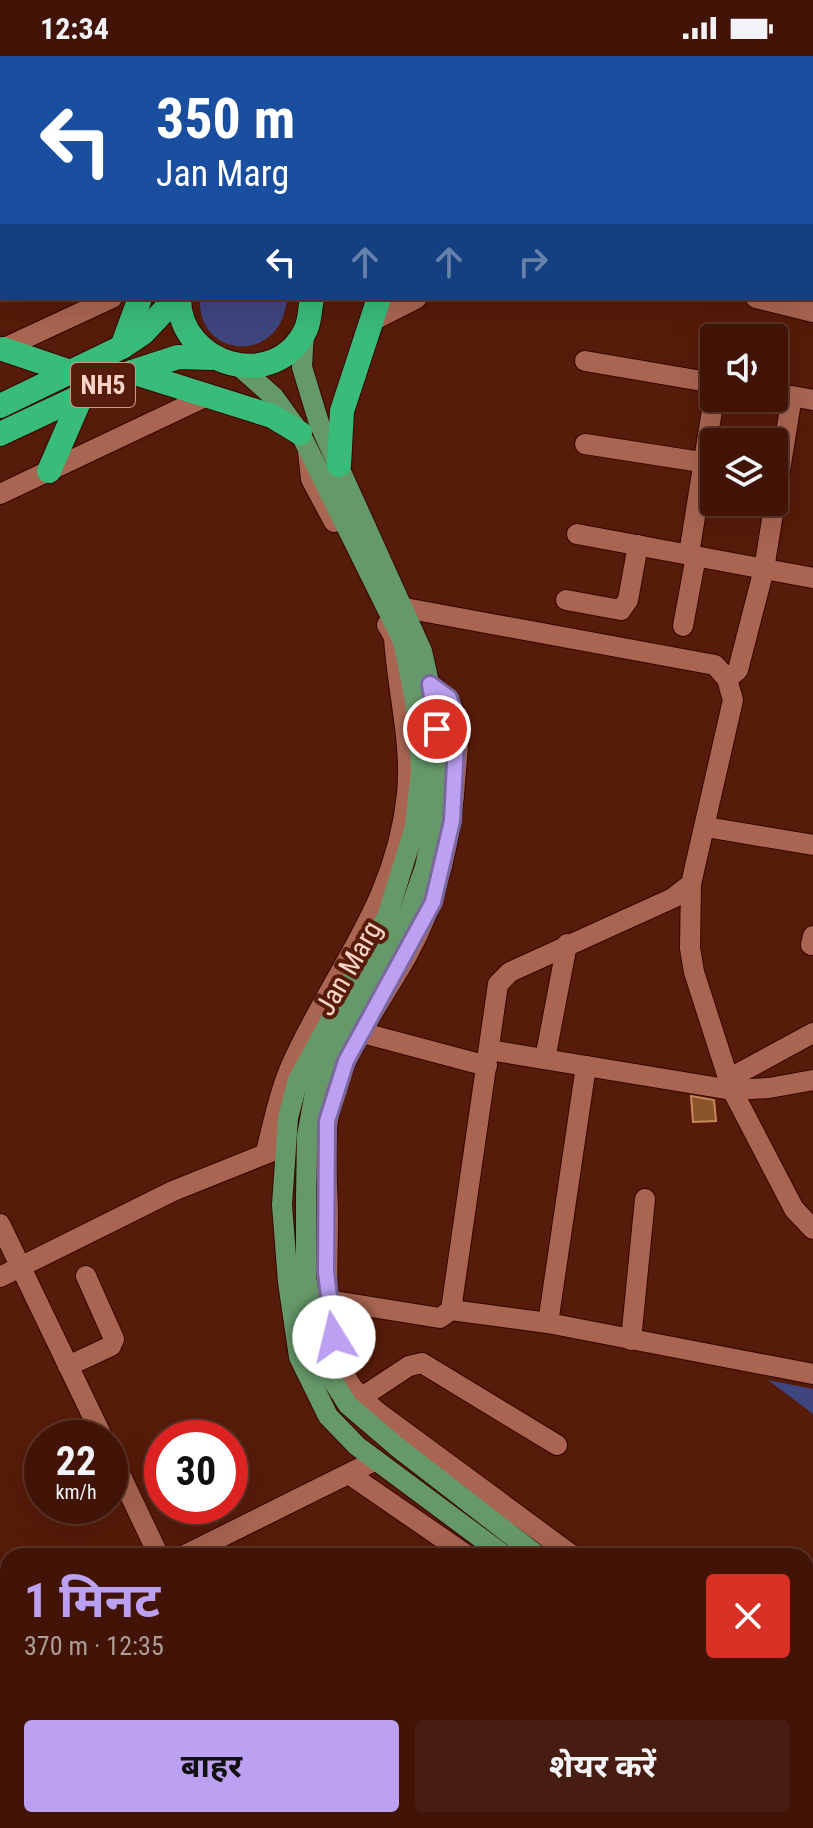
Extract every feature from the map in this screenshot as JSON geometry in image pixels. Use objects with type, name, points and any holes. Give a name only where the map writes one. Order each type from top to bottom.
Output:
[{"type":"highway","points":[[122,347],[139,300]]},
{"type":"highway","name":"NH5","points":[[0,406],[122,347],[143,333],[176,300]]},
{"type":"highway","name":"NH5","points":[[178,300],[184,325],[192,340],[212,358]]},
{"type":"highway","points":[[240,367],[264,365],[290,350],[304,332],[312,300]]},
{"type":"highway","points":[[339,465],[342,411],[378,300]]},
{"type":"highway","points":[[1,349],[71,372]]},
{"type":"highway","name":"NH5","points":[[0,434],[132,372],[178,357],[212,358],[240,367]]},
{"type":"highway","points":[[132,372],[272,416],[304,441]]},
{"type":"highway","points":[[49,471],[82,395]]},
{"type":"main road","name":"Jan Marg","points":[[304,332],[302,367],[319,423],[339,465],[403,641],[415,700],[421,770],[415,827],[387,917],[298,1080],[276,1150],[288,1282],[299,1357],[328,1416],[376,1460],[494,1548]]},
{"type":"main road","name":"Jan Marg","points":[[240,367],[274,397],[304,441],[392,610],[422,651],[430,684],[440,758],[436,814],[425,867],[405,924],[353,1030],[316,1087],[307,1136],[306,1275],[313,1332],[324,1367],[348,1405],[528,1548]]},
{"type":"street","points":[[1,349],[108,300]]},
{"type":"street","points":[[370,322],[413,300]]},
{"type":"street","points":[[764,300],[813,312]]},
{"type":"street","points":[[585,361],[700,381]]},
{"type":"street","points":[[0,494],[207,396]]},
{"type":"street","points":[[727,679],[738,670],[764,569],[793,396]]},
{"type":"street","points":[[585,444],[700,462]]},
{"type":"street","points":[[683,626],[700,512]]},
{"type":"street","points":[[577,534],[813,578]]},
{"type":"street","points":[[566,600],[621,610],[628,600],[638,545]]},
{"type":"street","points":[[392,610],[715,665],[727,679],[733,700],[691,884],[690,948],[694,972],[730,1085],[794,1209],[813,1229]]},
{"type":"street","points":[[706,827],[813,845]]},
{"type":"street","points":[[451,1310],[498,984],[503,977],[567,944],[673,898],[691,884]]},
{"type":"street","points":[[545,1059],[567,944]]},
{"type":"street","points":[[562,1548],[443,1463],[362,1397],[350,1385],[338,1356],[328,1300],[324,1155],[333,1094],[353,1030],[488,1058],[545,1059],[730,1085],[769,1088],[813,1080]]},
{"type":"street","points":[[730,1085],[813,1033]]},
{"type":"street","points":[[548,1323],[586,1066]]},
{"type":"street","points":[[0,1277],[173,1191],[276,1150]]},
{"type":"street","points":[[631,1340],[645,1199]]},
{"type":"street","points":[[0,1224],[94,1420]]},
{"type":"street","points":[[68,1366],[111,1346],[114,1339],[86,1276]]},
{"type":"street","points":[[328,1300],[440,1318],[451,1310],[548,1323],[813,1374]]},
{"type":"street","points":[[362,1397],[409,1366],[422,1363],[557,1445]]},
{"type":"street","points":[[199,1548],[376,1460]]},
{"type":"street","points":[[349,1474],[456,1548]]},
{"type":"street","points":[[128,1491],[155,1548]]},
{"type":"shaded area","points":[[200,300],[287,300],[282,320],[271,335],[256,344],[240,346],[224,343],[211,333],[202,318]]},
{"type":"shaded area","points":[[768,1380],[813,1389],[813,1414]]},
{"type":"building","points":[[691,1096],[714,1100],[716,1121],[693,1122]]},
{"type":"route","points":[[334,1337],[326,1272],[328,1210],[324,1155],[333,1094],[361,1032],[408,954],[433,902],[452,821],[457,724],[449,698],[430,684],[437,729]]}]
